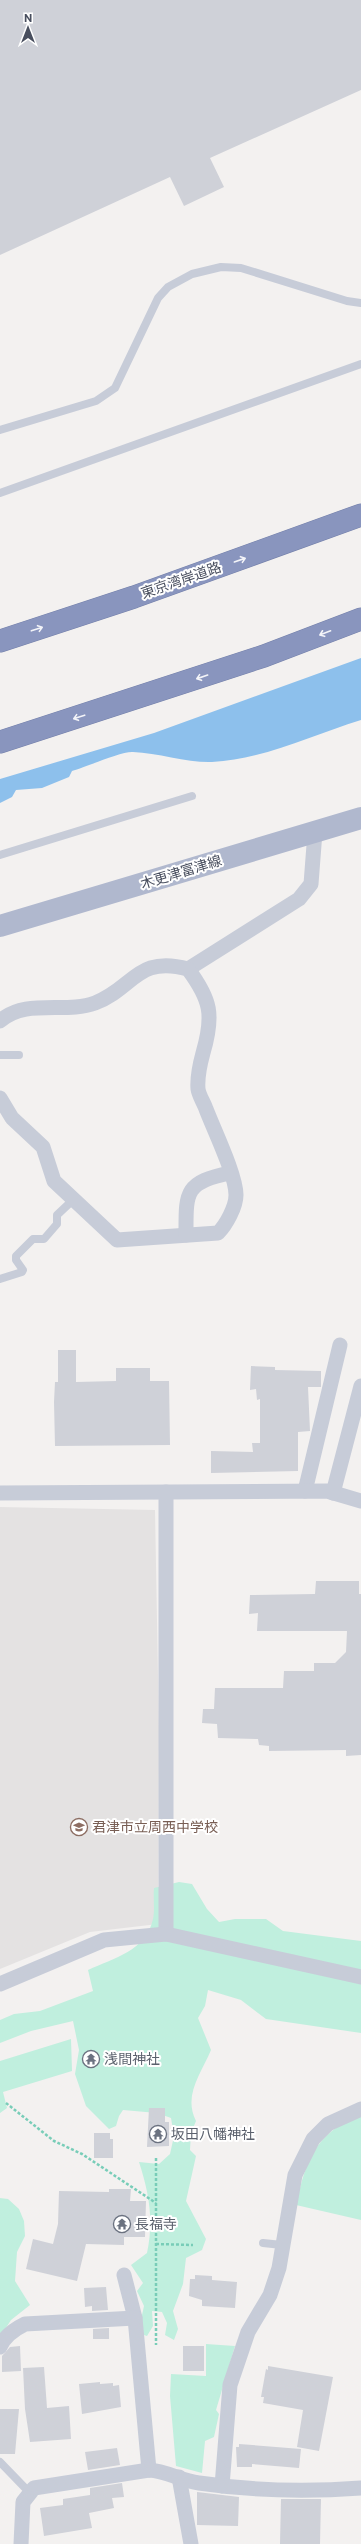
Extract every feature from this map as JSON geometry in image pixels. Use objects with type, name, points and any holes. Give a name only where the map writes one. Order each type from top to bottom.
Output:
[{"type":"highway","name":"東京湾岸道路","points":[[0,641],[134,597],[361,515]]},
{"type":"highway","points":[[0,742],[249,661],[361,619]]},
{"type":"main road","name":"木更津富津線","points":[[0,926],[361,818]]},
{"type":"street","points":[[188,969],[299,899],[312,880],[315,832]]},
{"type":"street","points":[[0,1021],[22,1010],[81,1007],[95,1003],[106,998],[151,966],[175,965],[188,969],[203,989],[210,1012],[209,1032],[200,1065],[198,1090],[230,1173],[236,1194],[235,1204],[223,1228],[218,1233],[117,1240],[50,1175],[47,1154],[43,1147],[12,1118],[0,1098]]},
{"type":"street","points":[[186,1235],[186,1203],[190,1190],[212,1176],[230,1173]]},
{"type":"street","points":[[305,1491],[340,1344]]},
{"type":"street","points":[[333,1493],[357,1422],[361,1386]]},
{"type":"street","points":[[0,1493],[305,1491],[333,1493],[361,1500]]},
{"type":"street","points":[[166,1492],[166,1934]]},
{"type":"street","points":[[0,1984],[104,1940],[166,1934],[361,1977]]},
{"type":"street","points":[[222,2486],[230,2385],[248,2332],[270,2295],[278,2268],[295,2175],[301,2160],[313,2139],[328,2124],[361,2109]]},
{"type":"street","points":[[124,2275],[135,2318],[149,2470]]},
{"type":"street","points":[[0,2347],[2,2342],[17,2328],[25,2324],[135,2318]]},
{"type":"street","points":[[21,2544],[23,2502],[29,2492],[34,2488],[149,2470],[160,2471],[196,2483],[222,2486],[304,2492],[361,2488]]},
{"type":"street","points":[[179,2477],[191,2544]]},
{"type":"lane","points":[[0,430],[96,401],[114,388],[158,298],[168,286],[192,274],[221,267],[241,268],[347,301],[361,303]]},
{"type":"lane","points":[[0,493],[361,364]]},
{"type":"lane","points":[[0,855],[192,796]]},
{"type":"lane","points":[[0,1055],[19,1055]]},
{"type":"lane","points":[[0,1279],[22,1272],[23,1270],[16,1260],[16,1256],[33,1239],[44,1239],[57,1224],[57,1216],[74,1199]]},
{"type":"lane","points":[[263,2243],[282,2245]]},
{"type":"lane","points":[[0,2462],[29,2492]]},
{"type":"path","points":[[6,2103],[54,2141],[82,2154],[156,2203]]},
{"type":"path","points":[[156,2158],[156,2317]]},
{"type":"path","points":[[156,2244],[193,2246]]},
{"type":"shaded area","name":"君津市立周西中学校","points":[[0,1507],[155,1510],[159,1731],[158,1924],[90,1932],[0,1969]]},
{"type":"green space","points":[[179,1882],[192,1884],[207,1909],[219,1922],[235,1919],[266,1919],[283,1931],[361,1941],[361,2033],[266,2019],[241,2000],[208,1990],[205,2006],[198,2018],[211,2050],[198,2076],[192,2093],[191,2102],[196,2121],[191,2133],[190,2150],[196,2156],[186,2201],[206,2239],[202,2250],[186,2258],[183,2284],[173,2311],[178,2329],[174,2340],[165,2335],[167,2323],[162,2312],[152,2311],[153,2326],[147,2336],[138,2333],[144,2306],[137,2291],[143,2283],[131,2265],[147,2253],[150,2229],[148,2196],[139,2162],[159,2164],[170,2154],[174,2136],[171,2118],[157,2113],[123,2110],[119,2116],[116,2126],[109,2129],[86,2106],[75,2074],[79,2050],[73,2021],[31,2031],[0,2043],[0,2020],[14,2014],[40,2011],[93,1991],[88,1970],[128,1952],[144,1939],[153,1919],[154,1888]]},
{"type":"green space","points":[[71,2039],[72,2071],[3,2092],[7,2108],[0,2113],[0,2061]]},
{"type":"green space","points":[[361,2114],[361,2220],[296,2205],[304,2174],[315,2150],[323,2139],[333,2130]]},
{"type":"green space","points":[[0,2198],[8,2199],[19,2209],[24,2221],[25,2236],[17,2252],[15,2281],[30,2305],[11,2320],[0,2337]]},
{"type":"green space","points":[[206,2344],[235,2346],[216,2410],[219,2414],[214,2437],[205,2441],[202,2473],[176,2466],[170,2396],[171,2374],[206,2376]]},
{"type":"water","points":[[361,658],[361,720],[288,746],[232,760],[203,762],[128,752],[72,771],[69,777],[42,788],[16,790],[12,797],[0,803],[0,779],[154,733]]},
{"type":"building","points":[[0,0],[361,0],[361,90],[210,158],[224,187],[184,206],[170,177],[0,255]]},
{"type":"building","points":[[58,1350],[76,1350],[76,1382],[116,1381],[116,1368],[150,1368],[150,1381],[169,1381],[170,1445],[55,1446],[54,1402],[55,1382],[58,1382]]},
{"type":"building","points":[[251,1366],[275,1367],[275,1370],[321,1371],[321,1387],[308,1387],[310,1431],[298,1432],[298,1471],[211,1473],[211,1451],[253,1452],[252,1443],[260,1443],[260,1399],[257,1400],[256,1389],[250,1390]]},
{"type":"building","points":[[316,1581],[359,1581],[359,1594],[361,1594],[361,1755],[346,1756],[346,1750],[269,1751],[269,1746],[259,1745],[258,1739],[218,1738],[217,1724],[202,1723],[203,1709],[214,1709],[215,1688],[283,1688],[284,1671],[314,1671],[314,1663],[335,1663],[346,1652],[347,1631],[257,1631],[258,1613],[249,1614],[250,1595],[315,1594]]},
{"type":"building","name":"坂田八幡神社","points":[[149,2108],[165,2108],[165,2122],[169,2122],[169,2146],[147,2147]]},
{"type":"building","points":[[94,2133],[110,2133],[110,2139],[113,2139],[113,2158],[94,2158]]},
{"type":"building","points":[[109,2189],[131,2189],[130,2201],[146,2201],[145,2237],[124,2237],[124,2245],[86,2244],[77,2281],[26,2269],[33,2239],[53,2244],[58,2224],[59,2191],[109,2192]]},
{"type":"building","points":[[195,2275],[212,2276],[212,2280],[237,2282],[235,2308],[202,2306],[202,2300],[189,2296],[190,2279],[195,2279]]},
{"type":"building","points":[[106,2287],[108,2310],[92,2311],[92,2306],[85,2307],[84,2288]]},
{"type":"building","points":[[109,2328],[109,2339],[93,2339],[93,2329]]},
{"type":"building","points":[[20,2346],[21,2371],[2,2372],[2,2356],[10,2347]]},
{"type":"building","points":[[183,2346],[204,2346],[204,2371],[183,2371]]},
{"type":"building","points":[[268,2366],[333,2377],[319,2451],[297,2447],[303,2410],[263,2403],[264,2397],[261,2397],[266,2369],[268,2370]]},
{"type":"building","points":[[44,2367],[47,2408],[69,2406],[71,2439],[30,2442],[25,2409],[23,2368]]},
{"type":"building","points":[[100,2382],[100,2384],[113,2383],[113,2386],[119,2385],[121,2407],[82,2414],[79,2384]]},
{"type":"building","points":[[0,2409],[19,2409],[15,2454],[0,2454]]},
{"type":"building","points":[[239,2444],[301,2449],[299,2468],[252,2464],[252,2467],[237,2467],[236,2447],[239,2447]]},
{"type":"building","points":[[117,2448],[120,2465],[88,2470],[85,2452]]},
{"type":"building","points":[[122,2483],[124,2497],[112,2498],[114,2508],[89,2513],[92,2528],[44,2536],[40,2508],[63,2505],[63,2499],[90,2495],[90,2488]]},
{"type":"building","points":[[197,2492],[239,2497],[238,2526],[197,2525]]},
{"type":"building","points":[[281,2499],[321,2499],[320,2544],[280,2544]]},
{"type":"place","name":"君津市立周西中学校","points":[[79,1827]]},
{"type":"place","name":"浅間神社","points":[[91,2059]]},
{"type":"place","name":"坂田八幡神社","points":[[158,2134]]},
{"type":"place","name":"長福寺","points":[[122,2224]]}]
